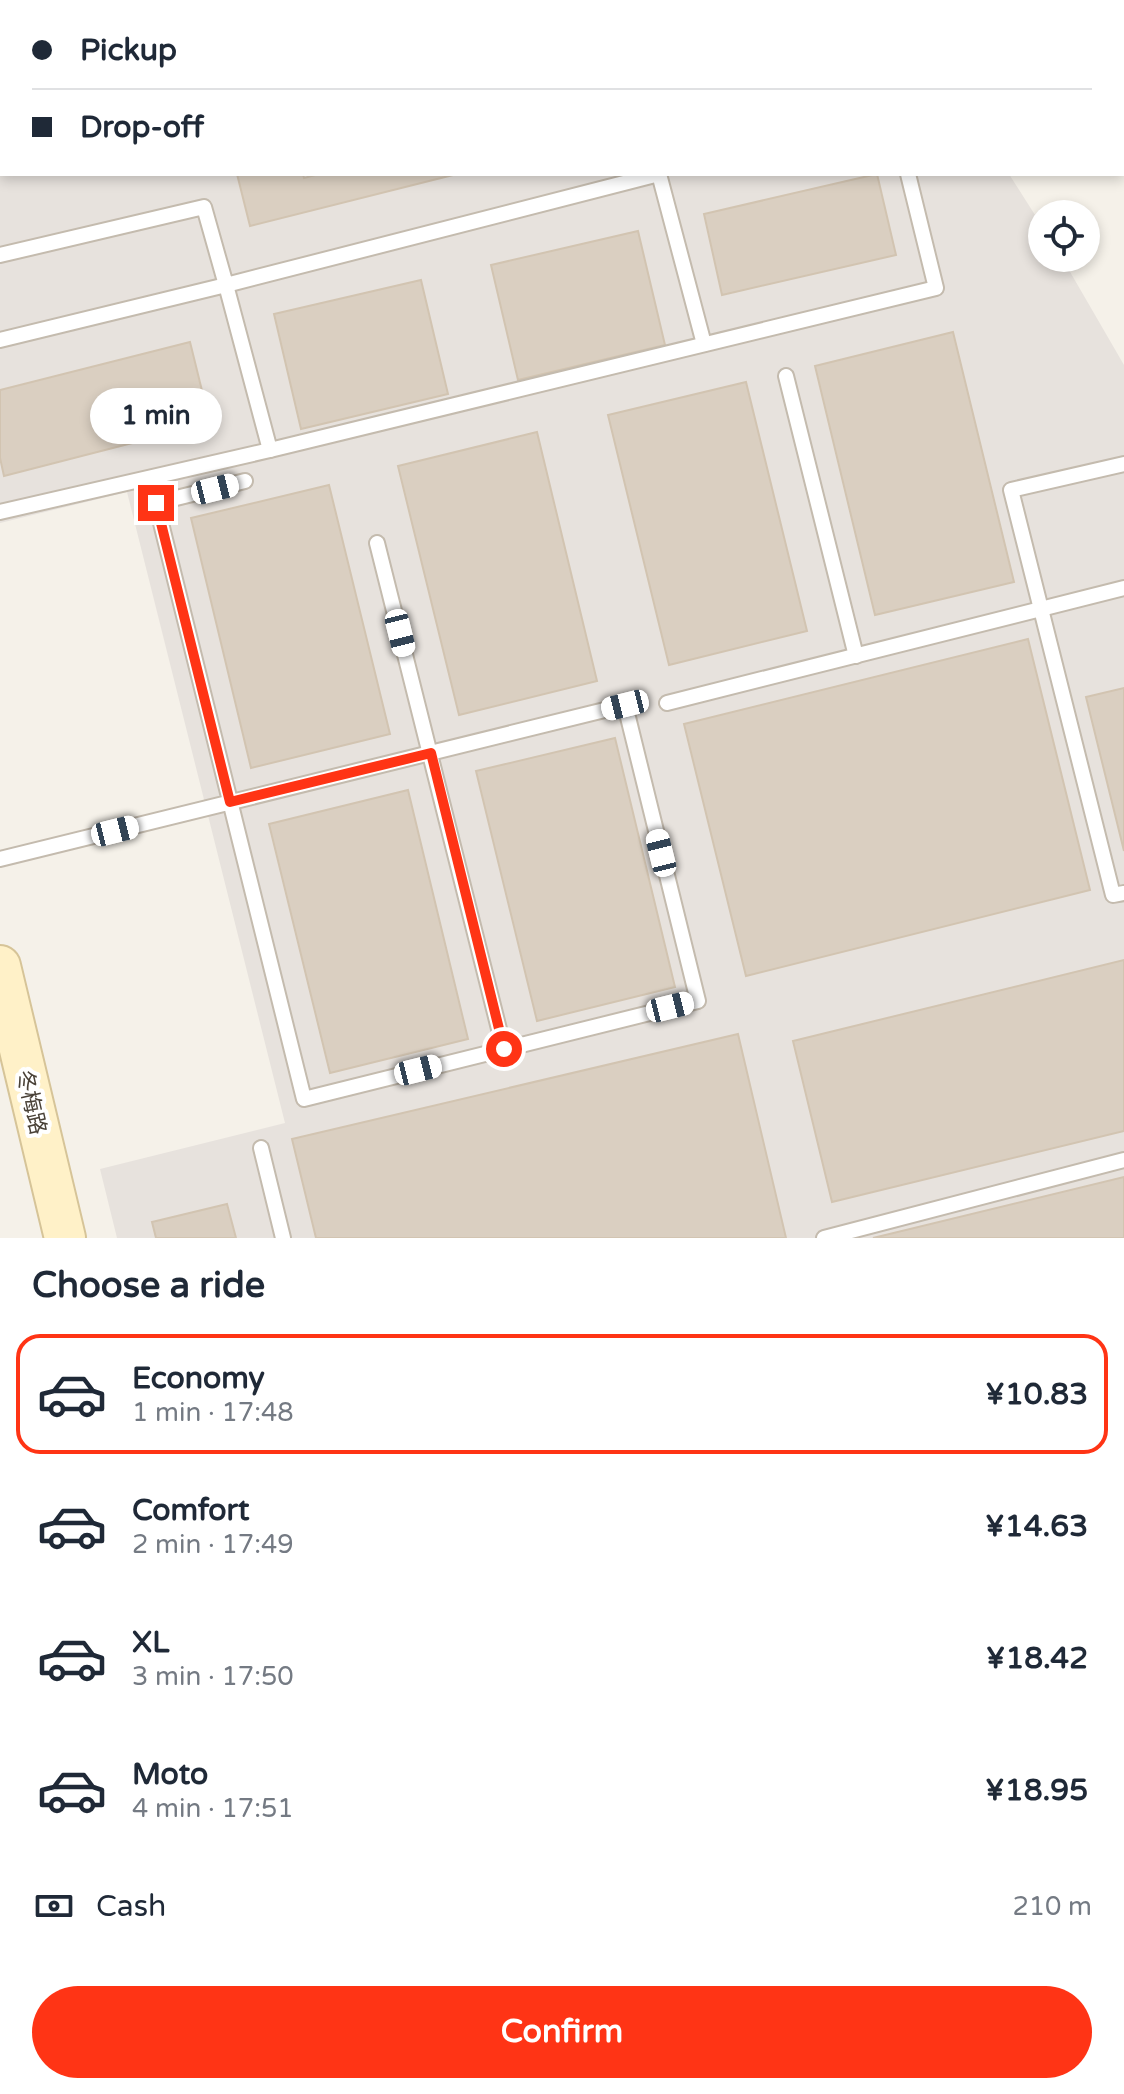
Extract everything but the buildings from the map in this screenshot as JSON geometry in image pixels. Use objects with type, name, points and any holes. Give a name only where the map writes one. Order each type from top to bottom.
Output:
[{"type":"street","name":"冬梅路","points":[[0,966],[65,1238]]},
{"type":"lane","points":[[0,340],[651,176]]},
{"type":"lane","points":[[660,176],[704,344]]},
{"type":"lane","points":[[0,512],[270,450],[936,288],[908,176]]},
{"type":"lane","points":[[0,255],[204,207],[270,450]]},
{"type":"lane","points":[[786,376],[856,656]]},
{"type":"lane","points":[[1124,464],[1011,490],[1113,895],[1124,893]]},
{"type":"lane","points":[[0,859],[230,802],[625,705],[698,1001],[304,1099],[230,802],[156,503],[245,481]]},
{"type":"lane","points":[[377,543],[504,1049]]},
{"type":"lane","points":[[667,703],[1124,588]]},
{"type":"lane","points":[[261,1148],[283,1238]]},
{"type":"lane","points":[[824,1238],[1124,1160]]},
{"type":"shaded area","points":[[0,176],[1010,176],[1028,204],[1028,272],[1070,272],[1124,365],[1124,1238],[117,1238],[100,1169],[285,1123],[127,492],[0,523]]},
{"type":"route","points":[[156,503],[230,802],[431,753],[504,1049]]}]
